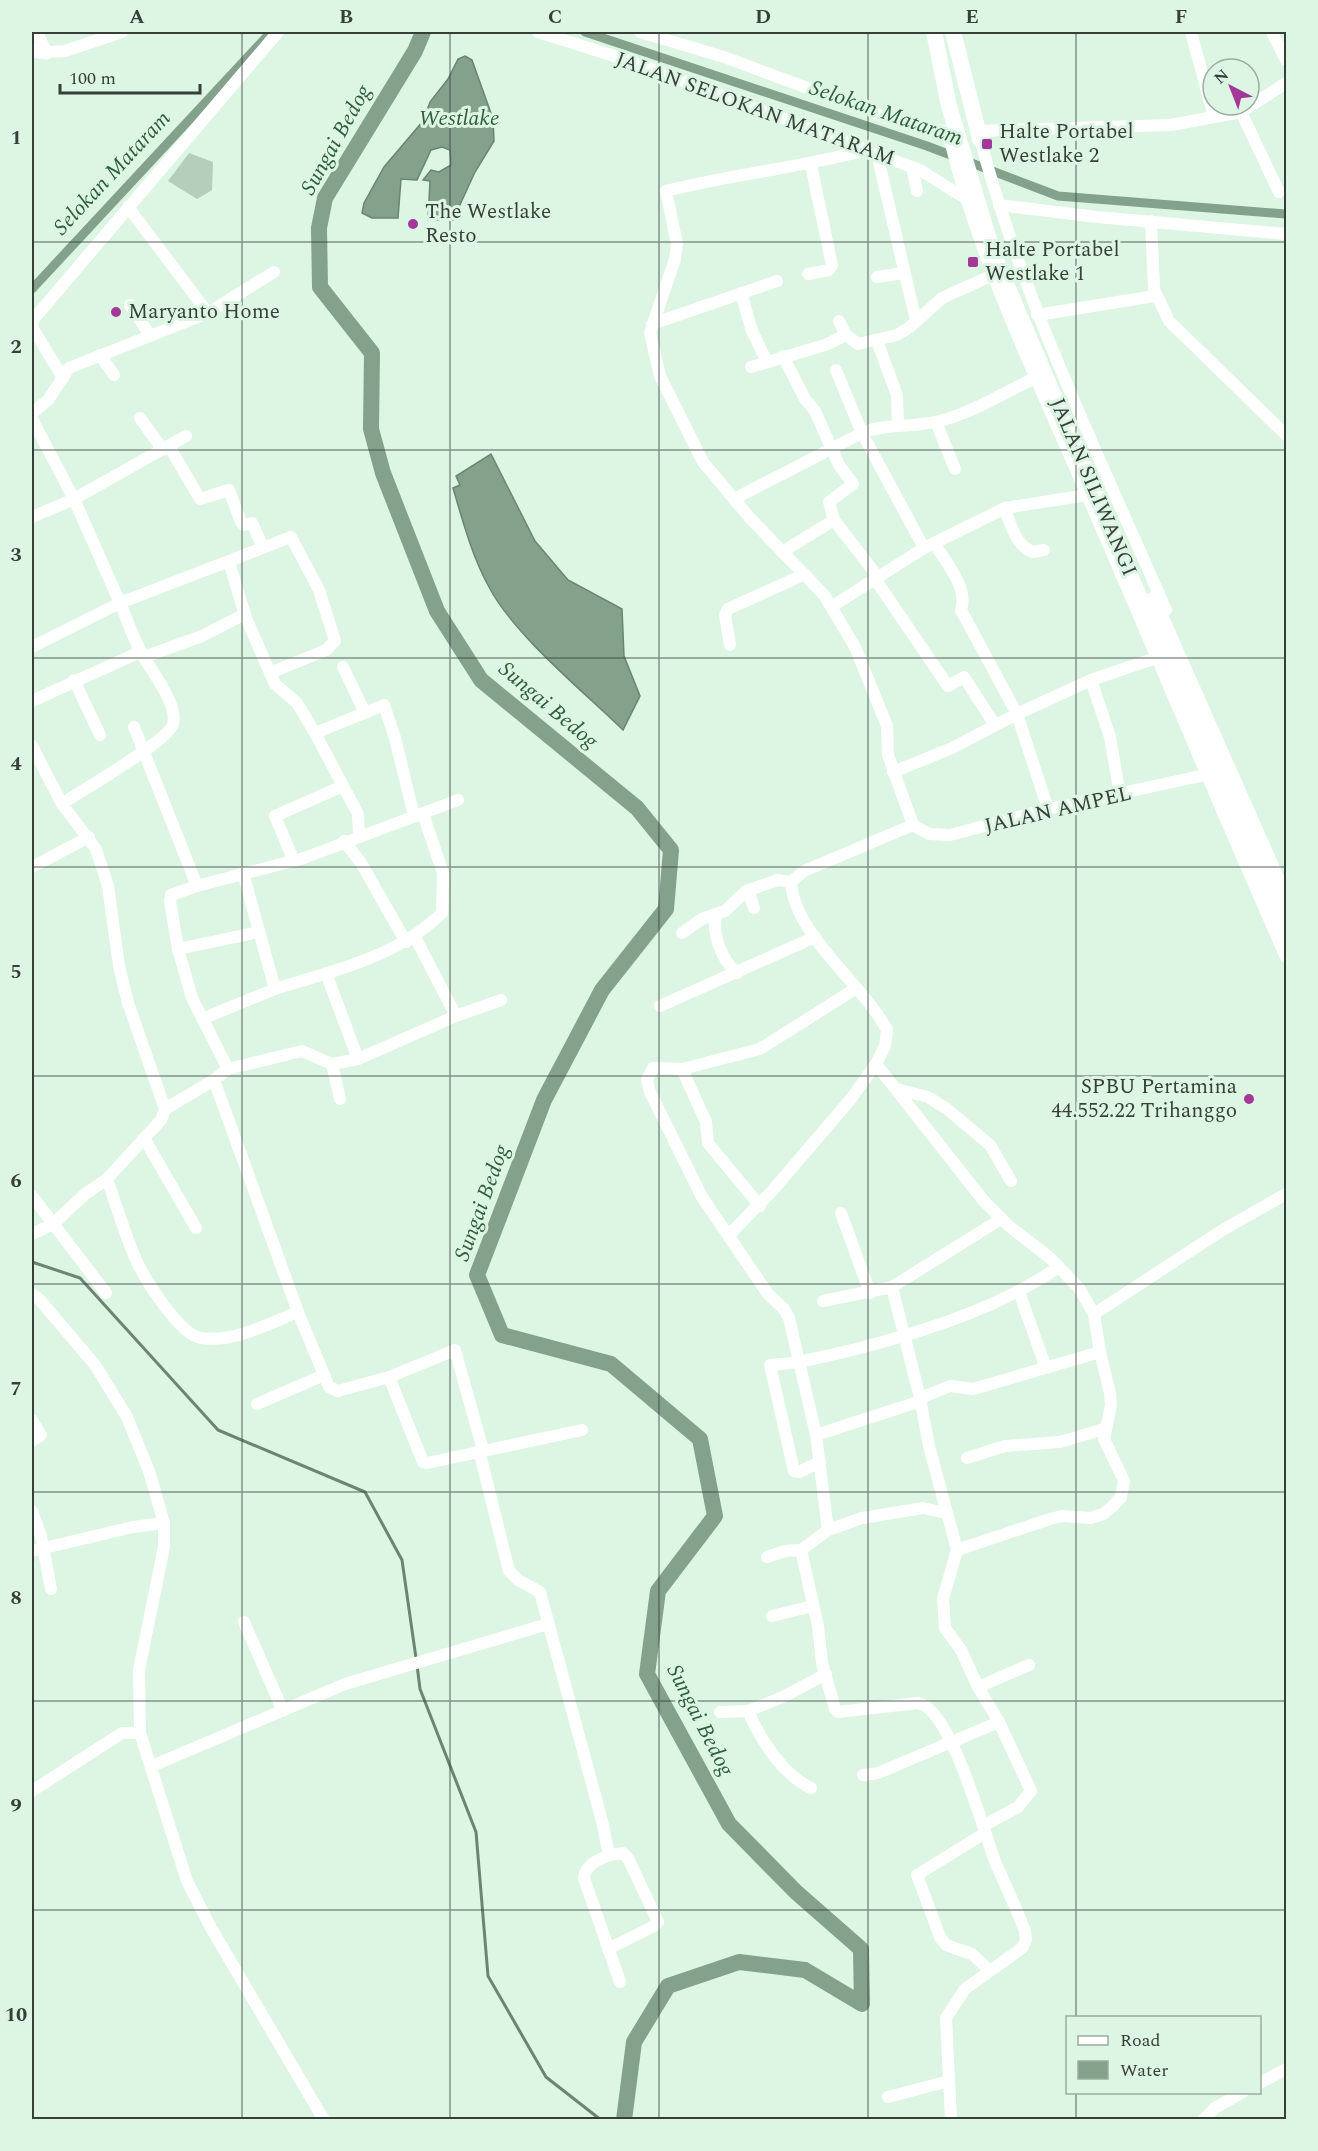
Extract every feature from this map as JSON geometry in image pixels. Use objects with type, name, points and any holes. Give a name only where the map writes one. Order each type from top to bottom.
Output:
[{"type":"highway","points":[[922,32],[949,135]]},
{"type":"highway","name":"JALAN SILIWANGI","points":[[934,32],[979,192],[993,254],[1123,542],[1160,661],[1287,932]]},
{"type":"highway","name":"JALAN SILIWANGI","points":[[944,32],[954,106]]},
{"type":"highway","points":[[954,32],[979,135]]},
{"type":"highway","name":"JALAN SILIWANGI","points":[[1132,565],[1157,599],[1287,900]]},
{"type":"street","points":[[37,32],[39,51],[65,51],[118,32]]},
{"type":"street","points":[[32,321],[278,32]]},
{"type":"street","name":"JALAN SELOKAN MATARAM","points":[[538,32],[633,62],[979,192],[1151,221],[1287,234]]},
{"type":"street","name":"JALAN SELOKAN MATARAM","points":[[640,32],[724,57],[885,117],[949,135]]},
{"type":"street","points":[[1191,32],[1201,69]]},
{"type":"street","points":[[1272,32],[1287,60]]},
{"type":"street","points":[[1261,99],[1287,83]]},
{"type":"street","points":[[1157,599],[1087,463],[1036,377],[993,275],[979,192],[979,135],[1171,124],[1214,117]]},
{"type":"street","points":[[1243,117],[1279,192]]},
{"type":"street","points":[[949,135],[979,192],[1037,315],[1087,463],[1087,495],[1160,661],[1205,776],[1287,957]]},
{"type":"street","points":[[682,933],[702,918],[725,911],[748,891],[778,880],[791,882],[804,871],[912,825],[888,755],[887,726],[855,647],[831,607],[805,574],[734,500],[703,462],[660,376],[650,333],[675,259],[677,244],[666,191],[746,173],[811,165],[871,152],[916,321]]},
{"type":"street","points":[[808,274],[829,270],[832,265],[811,165]]},
{"type":"street","points":[[912,167],[917,191]]},
{"type":"street","points":[[128,207],[208,313]]},
{"type":"street","points":[[1151,221],[1155,296],[1169,321],[1287,435]]},
{"type":"street","points":[[32,413],[48,400],[69,368],[208,313],[274,272]]},
{"type":"street","points":[[877,277],[904,273]]},
{"type":"street","points":[[839,321],[846,335],[858,344],[897,335],[942,298],[993,275]]},
{"type":"street","points":[[652,324],[777,281]]},
{"type":"street","points":[[741,293],[753,331],[767,362]]},
{"type":"street","points":[[1037,315],[1155,296]]},
{"type":"street","points":[[130,305],[150,335]]},
{"type":"street","points":[[32,327],[63,378]]},
{"type":"street","points":[[751,367],[825,345],[846,335]]},
{"type":"street","points":[[877,340],[897,395],[898,425]]},
{"type":"street","points":[[100,355],[114,375]]},
{"type":"street","points":[[783,356],[853,484],[829,502],[834,520],[948,686],[963,677],[995,725]]},
{"type":"street","points":[[836,370],[862,433],[929,545],[962,590],[964,602],[961,610],[1017,714],[1048,809]]},
{"type":"street","points":[[734,500],[862,433],[878,427],[936,422],[966,413],[1036,377]]},
{"type":"street","points":[[140,418],[166,448],[200,499],[229,490],[242,525],[252,523],[263,547]]},
{"type":"street","points":[[32,419],[74,499],[142,654],[164,689],[174,719],[168,732],[143,751],[62,804]]},
{"type":"street","points":[[936,422],[955,469]]},
{"type":"street","points":[[32,517],[74,499],[186,436]]},
{"type":"street","points":[[831,607],[929,545],[1005,508],[1087,495]]},
{"type":"street","points":[[1005,508],[1012,530],[1024,546],[1033,552],[1044,550]]},
{"type":"street","points":[[782,552],[834,520]]},
{"type":"street","points":[[32,647],[120,603],[229,562],[288,536],[292,539],[319,590],[335,641],[326,650],[270,673]]},
{"type":"street","points":[[229,562],[245,614],[270,673],[280,689],[297,703],[315,733],[358,814],[359,836]]},
{"type":"street","points":[[730,645],[725,615],[728,609],[805,574]]},
{"type":"street","points":[[32,701],[74,680],[142,654],[202,636],[245,614]]},
{"type":"street","points":[[893,771],[952,748],[1017,714],[1091,680],[1160,661]]},
{"type":"street","points":[[343,667],[364,711]]},
{"type":"street","points":[[1189,670],[1287,882]]},
{"type":"street","points":[[74,680],[100,735]]},
{"type":"street","points":[[1091,680],[1110,737],[1120,795]]},
{"type":"street","points":[[202,1019],[275,988],[370,960],[411,940],[443,912],[443,873],[418,815],[387,708],[380,704],[315,733]]},
{"type":"street","points":[[134,727],[197,886]]},
{"type":"street","points":[[32,746],[62,804],[96,849],[108,886],[119,966],[128,1003],[165,1108],[161,1120],[107,1179],[84,1195],[53,1224],[32,1234]]},
{"type":"street","name":"JALAN AMPEL","points":[[912,825],[929,834],[950,835],[1048,809],[1205,776]]},
{"type":"street","points":[[294,861],[275,816],[343,786]]},
{"type":"street","points":[[228,1069],[192,998],[178,950],[170,901],[176,892],[294,861],[458,800]]},
{"type":"street","points":[[32,867],[89,837]]},
{"type":"street","points":[[344,841],[411,940],[456,1016]]},
{"type":"street","points":[[243,873],[275,988]]},
{"type":"street","points":[[729,1235],[760,1206],[850,1100],[876,1064],[885,1046],[887,1030],[815,937],[799,909],[792,892],[791,882]]},
{"type":"street","points":[[748,891],[754,908]]},
{"type":"street","points":[[716,914],[717,939],[725,957],[737,973]]},
{"type":"street","points":[[178,950],[259,932]]},
{"type":"street","points":[[660,1006],[815,937]]},
{"type":"street","points":[[326,974],[358,1059]]},
{"type":"street","points":[[828,1530],[816,1435],[784,1309],[768,1294],[702,1197],[650,1092],[648,1076],[653,1068],[682,1069],[760,1049],[855,989]]},
{"type":"street","points":[[165,1108],[214,1080],[228,1069],[302,1051],[332,1064],[358,1059],[501,999]]},
{"type":"street","points":[[332,1064],[340,1099]]},
{"type":"street","points":[[876,1064],[949,1158],[1001,1219],[1059,1267],[1079,1288],[1094,1314],[1112,1405],[1104,1429],[1104,1439],[1124,1481],[1121,1497],[1113,1506],[1103,1514],[1091,1518],[1062,1516],[957,1550]]},
{"type":"street","points":[[682,1069],[706,1122],[708,1143],[760,1206]]},
{"type":"street","points":[[214,1080],[298,1312],[329,1387],[338,1391],[388,1377],[455,1350],[509,1571],[518,1580],[540,1592],[602,1821],[609,1855]]},
{"type":"street","points":[[896,1089],[928,1097],[947,1109],[990,1145],[1011,1181]]},
{"type":"street","points":[[144,1138],[196,1228]]},
{"type":"street","points":[[107,1179],[138,1263],[166,1307],[189,1334],[199,1338],[222,1340],[298,1312]]},
{"type":"street","points":[[1094,1314],[1221,1231],[1287,1194]]},
{"type":"street","points":[[32,1196],[106,1293]]},
{"type":"street","points":[[841,1213],[870,1293]]},
{"type":"street","points":[[823,1301],[892,1287],[1001,1219]]},
{"type":"street","points":[[820,1462],[799,1472],[794,1471],[770,1365],[799,1363],[920,1333],[1018,1292],[1059,1267]]},
{"type":"street","points":[[892,1287],[946,1513],[957,1550],[943,1599],[945,1628],[961,1650],[978,1687],[999,1722],[1031,1791],[1018,1807],[918,1875],[940,1937],[946,1945],[972,1954],[989,1970]]},
{"type":"street","points":[[1018,1292],[1046,1368]]},
{"type":"street","points":[[32,1294],[40,1300],[95,1365],[127,1417],[149,1471],[165,1547],[139,1670],[140,1733],[187,1881],[211,1928],[324,2120]]},
{"type":"street","points":[[816,1435],[920,1399],[950,1386],[973,1389],[1100,1352]]},
{"type":"street","points":[[257,1404],[324,1375]]},
{"type":"street","points":[[388,1377],[423,1462],[582,1430]]},
{"type":"street","points":[[32,1420],[41,1435],[32,1441]]},
{"type":"street","points":[[967,1458],[1005,1446],[1060,1442],[1104,1429]]},
{"type":"street","points":[[767,1557],[784,1551],[801,1550],[828,1530],[892,1511],[923,1508],[946,1513]]},
{"type":"street","points":[[32,1511],[37,1550],[51,1589]]},
{"type":"street","points":[[37,1550],[133,1527],[160,1523]]},
{"type":"street","points":[[801,1550],[834,1706],[838,1712],[926,1704],[952,1744],[1019,1915],[1026,1940],[1022,1948],[989,1970],[959,1996],[946,2018],[951,2120]]},
{"type":"street","points":[[772,1616],[813,1606]]},
{"type":"street","points":[[244,1622],[283,1711]]},
{"type":"street","points":[[152,1766],[345,1684],[548,1624]]},
{"type":"street","points":[[978,1687],[1029,1665]]},
{"type":"street","points":[[720,1712],[748,1711],[783,1697],[826,1674]]},
{"type":"street","points":[[748,1711],[754,1724],[786,1771],[798,1782],[811,1788]]},
{"type":"street","points":[[863,1775],[878,1773],[952,1744],[999,1722]]},
{"type":"street","points":[[32,1791],[122,1733],[140,1733]]},
{"type":"street","points":[[608,1949],[658,1922],[628,1858],[623,1853],[609,1855],[585,1869],[584,1878],[608,1949],[620,1982]]},
{"type":"street","points":[[1261,2083],[1287,2069]]},
{"type":"street","points":[[888,2097],[949,2081]]},
{"type":"street","points":[[1203,2120],[1215,2108],[1240,2094]]},
{"type":"shaded area","points":[[189,153],[213,162],[212,190],[197,199],[168,181]]},
{"type":"water","name":"Westlake","points":[[465,56],[472,60],[493,119],[494,141],[475,172],[453,220],[428,220],[430,181],[423,180],[431,170],[439,172],[451,165],[450,150],[442,147],[431,150],[417,180],[401,179],[398,218],[372,218],[362,213],[364,203],[384,167],[423,121],[430,102],[448,79],[458,59]]},
{"type":"water","points":[[491,454],[535,541],[568,580],[622,609],[624,656],[640,696],[623,730],[532,643],[500,605],[483,575],[468,539],[453,488],[460,485],[456,476]]},
{"type":"waterway","name":"Selokan Mataram","points":[[32,289],[271,32]]},
{"type":"waterway","name":"Sungai Bedog","points":[[423,32],[415,51],[325,198],[319,228],[320,287],[372,353],[371,429],[383,473],[437,611],[481,680],[637,808],[671,850],[666,909],[602,990],[544,1100],[477,1275],[502,1335],[611,1364],[700,1439],[715,1516],[658,1591],[647,1674],[729,1824],[796,1892],[861,1949],[862,2004],[805,1970],[739,1962],[668,1986],[634,2042],[624,2120]]},
{"type":"waterway","name":"Selokan Mataram","points":[[585,32],[927,146],[1058,196],[1286,214]]},
{"type":"waterway","points":[[32,1262],[80,1278],[218,1430],[365,1492],[402,1560],[416,1658]]},
{"type":"waterway","points":[[417,1665],[420,1689],[476,1832],[488,1976],[546,2077],[601,2120]]},
{"type":"place","name":"Halte Portabel Westlake 2","points":[[987,144]]},
{"type":"place","name":"The Westlake Resto","points":[[413,224]]},
{"type":"place","name":"Halte Portabel Westlake 1","points":[[973,262]]},
{"type":"place","name":"Maryanto Home","points":[[116,312]]},
{"type":"place","name":"SPBU Pertamina 44.552.22 Trihanggo","points":[[1249,1099]]}]
